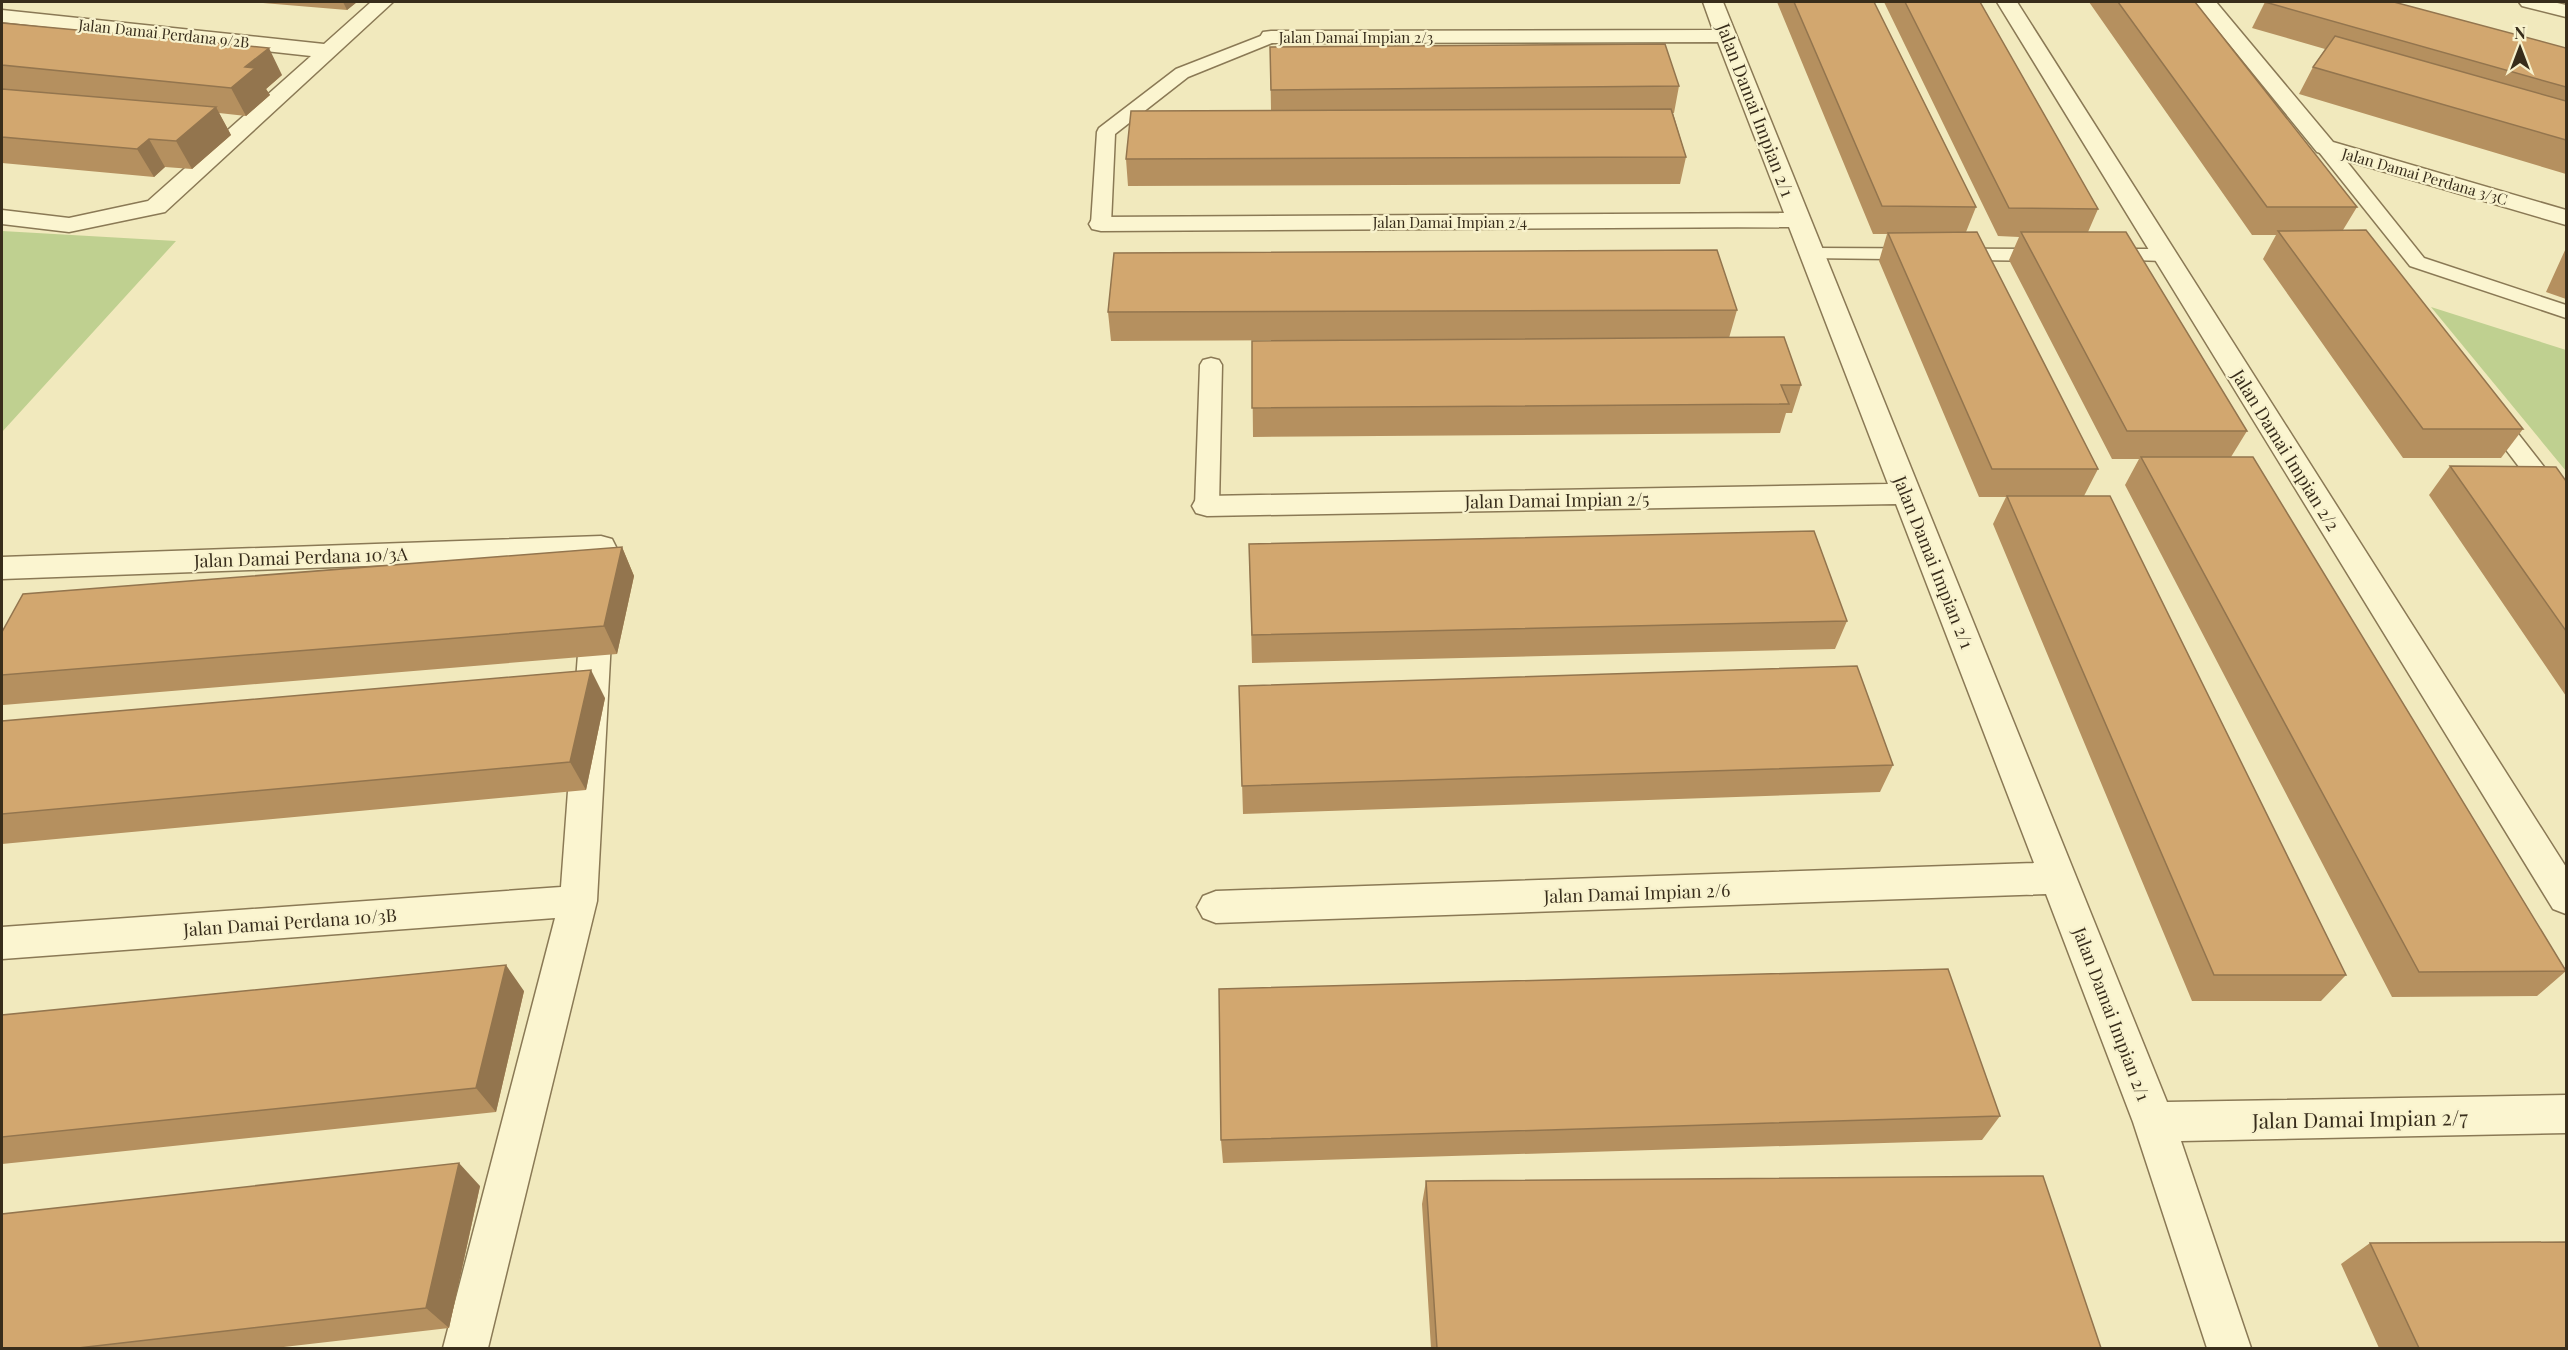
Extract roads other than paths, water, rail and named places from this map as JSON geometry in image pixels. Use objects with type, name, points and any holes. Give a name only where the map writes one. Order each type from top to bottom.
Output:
[{"type":"street","points":[[2,216],[69,225],[156,207],[383,2]]},
{"type":"street","name":"Jalan Damai Impian 2/1","points":[[1713,2],[2154,1122],[2229,1348]]},
{"type":"street","name":"Jalan Damai Impian 2/2","points":[[2007,2],[2566,898]]},
{"type":"street","name":"Jalan Damai Perdana 3/3C","points":[[2205,2],[2325,147],[2566,218]]},
{"type":"street","points":[[2529,2],[2566,11]]},
{"type":"street","name":"Jalan Damai Perdana 9/2B","points":[[2,16],[327,51]]},
{"type":"street","name":"Jalan Damai Impian 2/3","points":[[1271,37],[1726,36]]},
{"type":"street","name":"Jalan Damai Impian 2/4","points":[[1101,224],[1799,220]]},
{"type":"street","name":"Jalan Damai Impian 2/5","points":[[1208,506],[1907,494]]},
{"type":"street","name":"Jalan Damai Perdana 10/3A","points":[[2,568],[602,546],[578,902]]},
{"type":"street","name":"Jalan Damai Impian 2/6","points":[[1216,907],[2059,878]]},
{"type":"street","points":[[465,1348],[578,902]]},
{"type":"street","name":"Jalan Damai Perdana 10/3B","points":[[2,943],[578,902]]},
{"type":"street","name":"Jalan Damai Impian 2/7","points":[[2154,1122],[2566,1114]]},
{"type":"lane","name":"Jalan Damai Impian 2/3","points":[[1101,224],[1106,132],[1182,73],[1271,37]]},
{"type":"lane","points":[[2325,147],[2417,262],[2566,312]]},
{"type":"lane","points":[[1813,254],[2164,255]]},
{"type":"lane","points":[[1208,506],[1211,365]]},
{"type":"lane","points":[[2480,400],[2566,511]]}]
